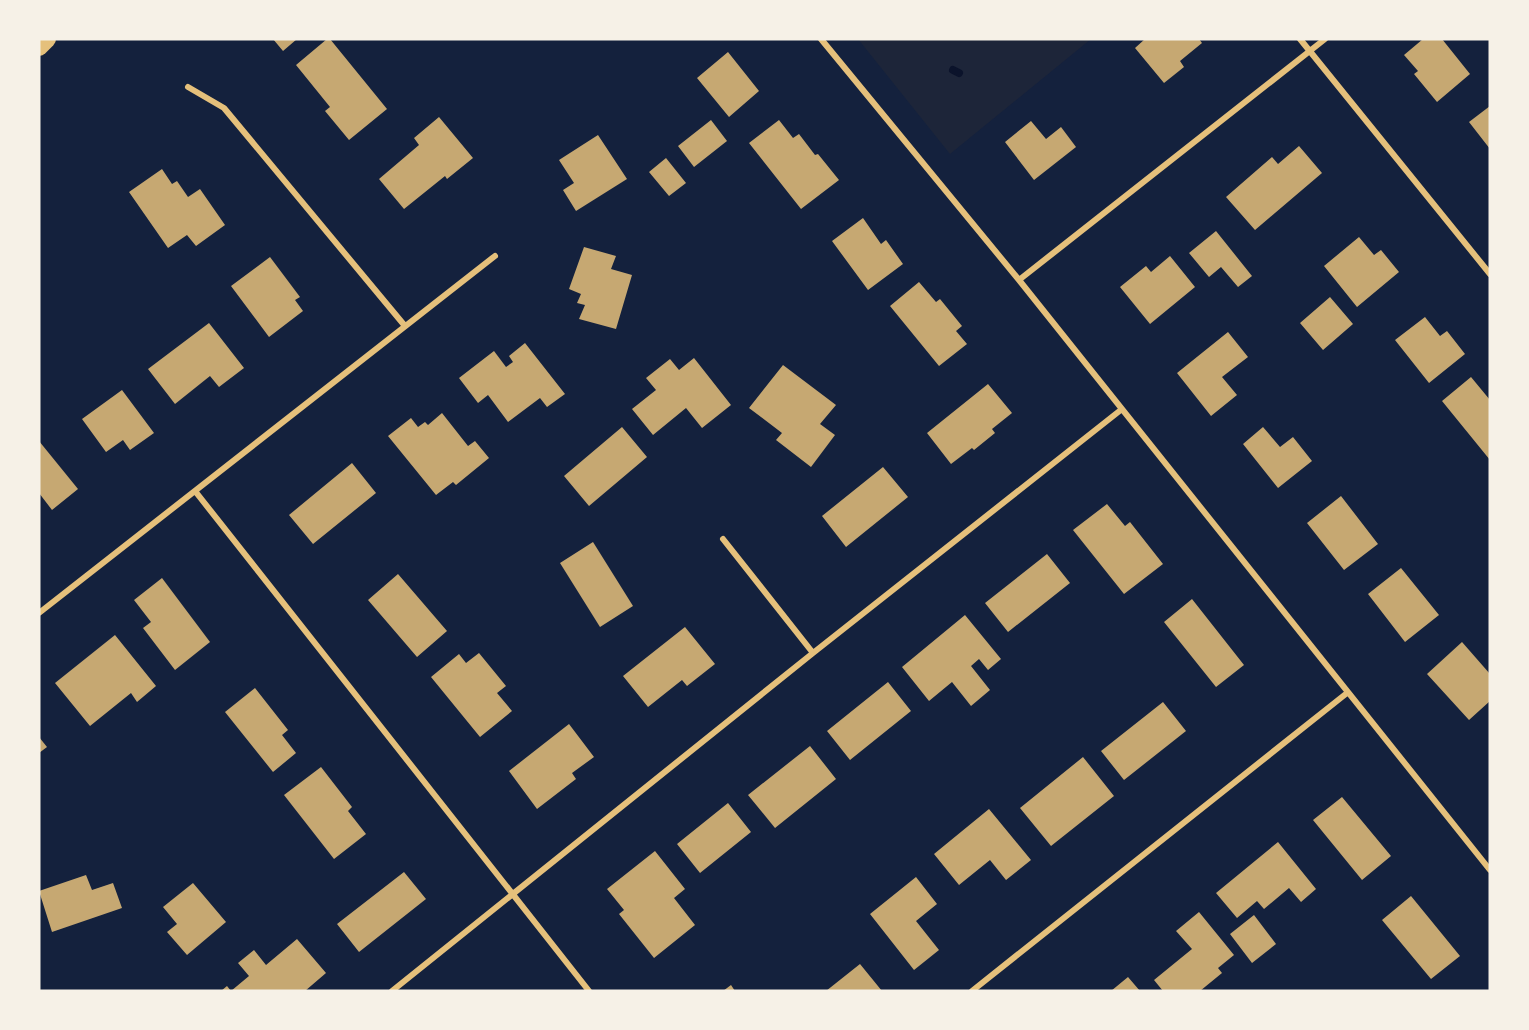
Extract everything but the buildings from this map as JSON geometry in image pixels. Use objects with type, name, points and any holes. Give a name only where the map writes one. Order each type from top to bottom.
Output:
[{"type":"highway","points":[[39,47],[47,39]]},
{"type":"street","points":[[821,39],[1019,280],[1490,870]]},
{"type":"street","points":[[1300,39],[1490,274]]},
{"type":"street","points":[[1019,280],[1325,39]]},
{"type":"street","points":[[188,87],[224,108],[405,326]]},
{"type":"street","points":[[39,614],[495,256]]},
{"type":"street","points":[[392,991],[813,652],[1122,409]]},
{"type":"street","points":[[195,491],[589,991]]},
{"type":"street","points":[[723,539],[813,652]]},
{"type":"street","points":[[972,991],[1347,693]]},
{"type":"shaded area","points":[[858,39],[1091,39],[950,154]]},
{"type":"waterway","points":[[953,70],[959,73]]}]
